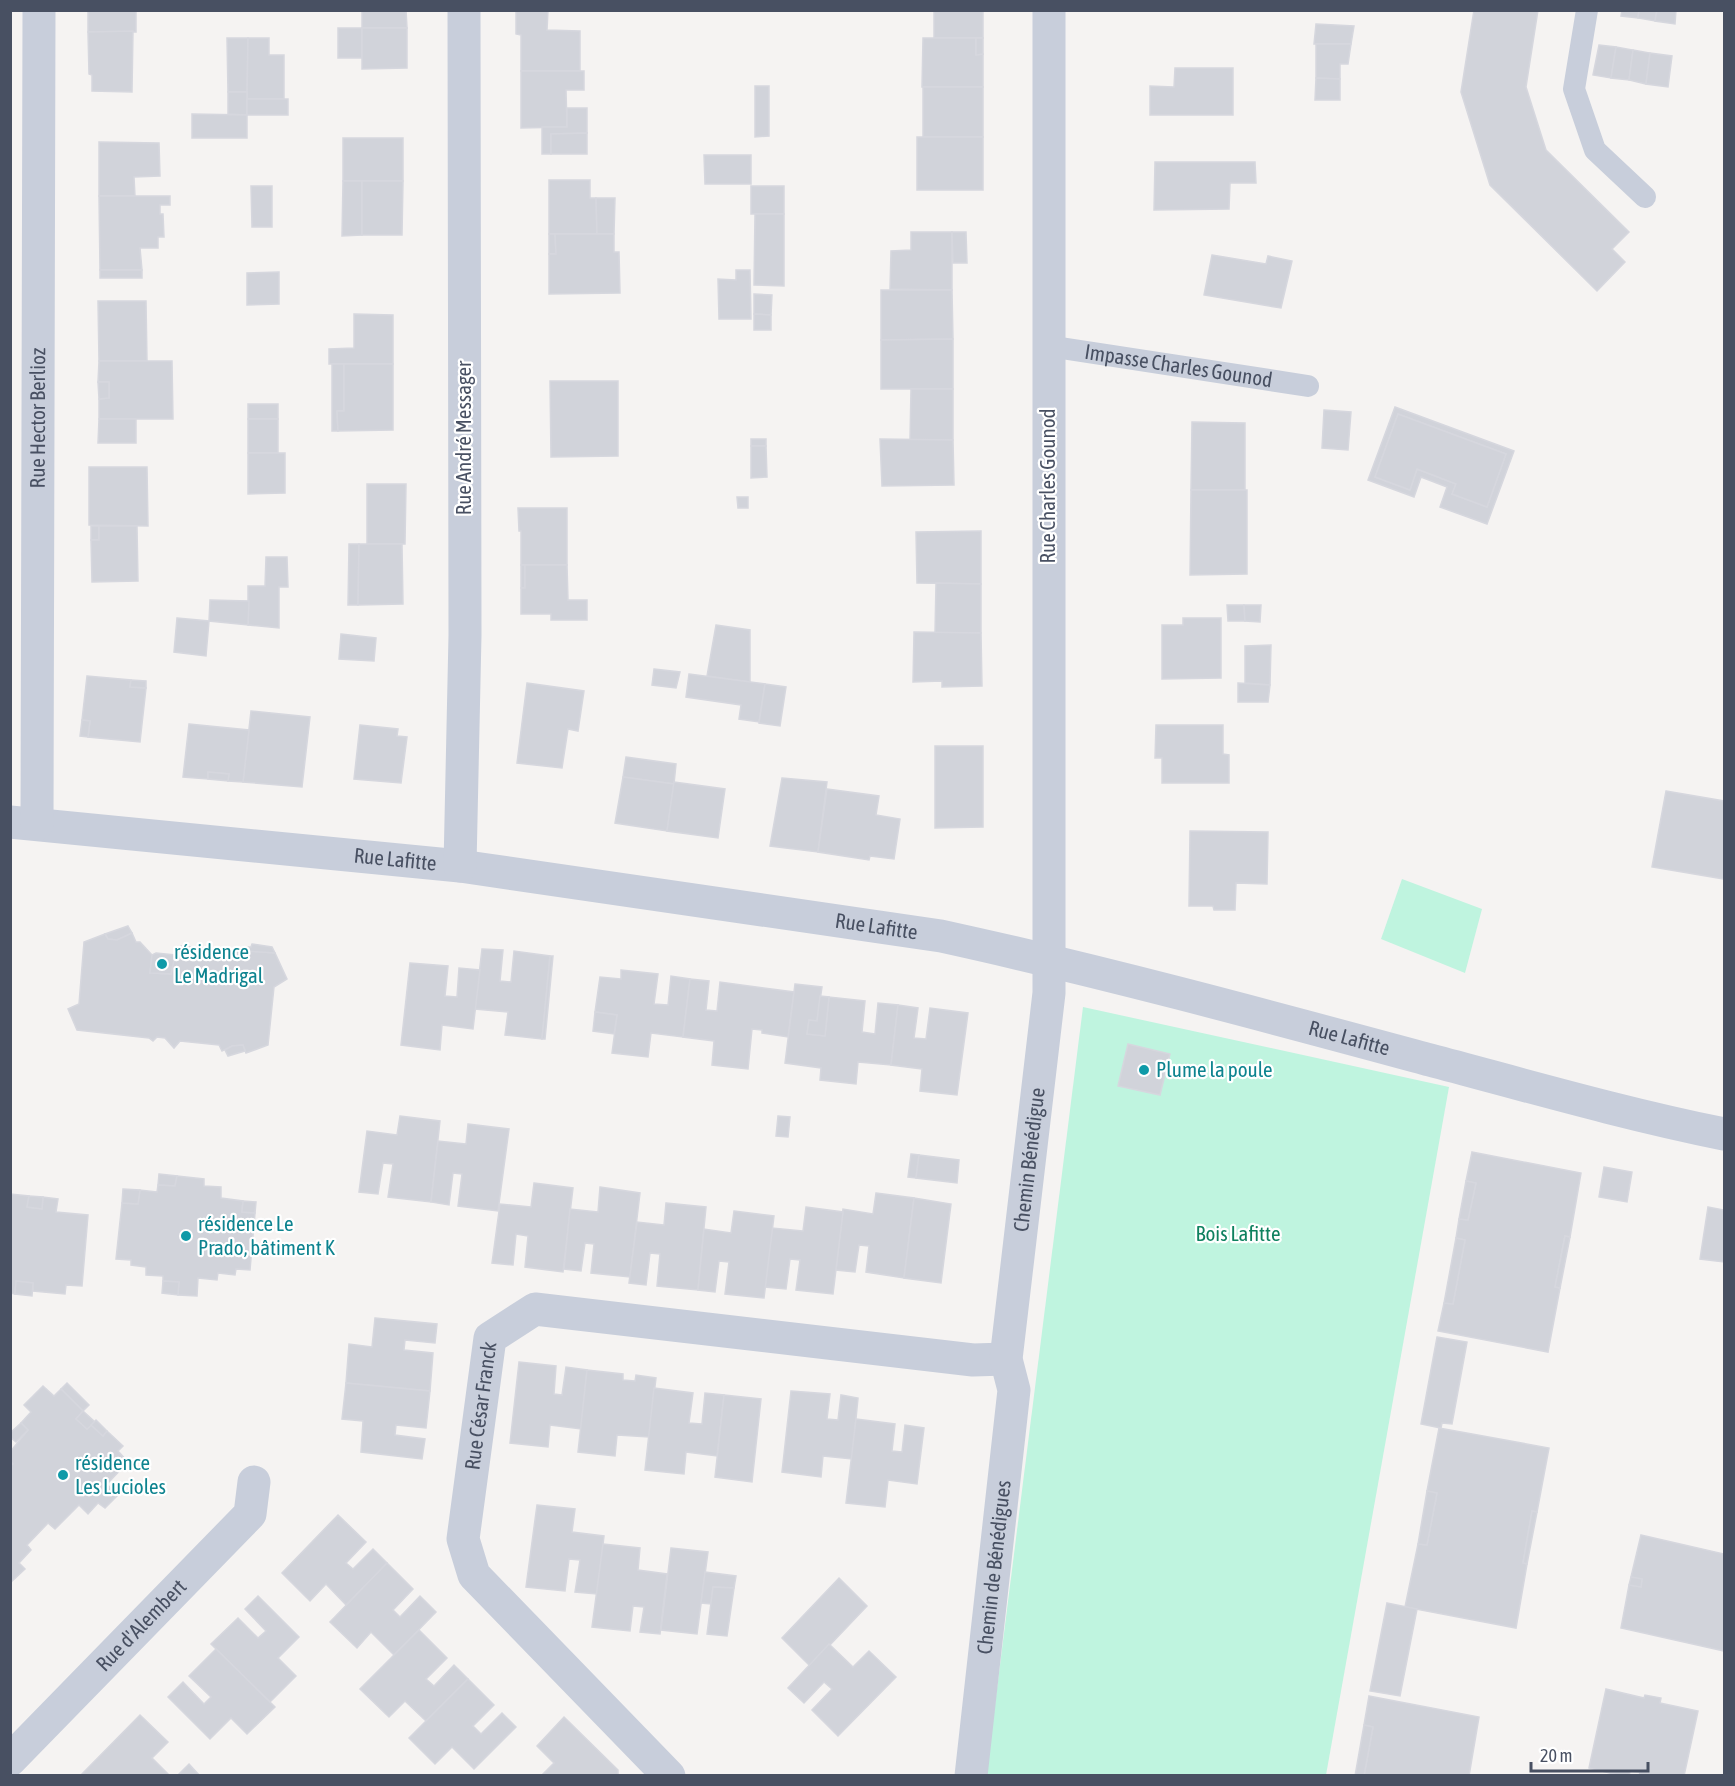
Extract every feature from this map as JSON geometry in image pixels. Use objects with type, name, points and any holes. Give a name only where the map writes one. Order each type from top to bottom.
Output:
[{"type":"street","name":"Rue Hector Berlioz","points":[[24,823],[39,10]]},
{"type":"street","name":"Rue André Messager","points":[[460,866],[465,635],[464,10]]},
{"type":"street","name":"Rue Charles Gounod","points":[[1049,10],[1048,919],[1050,961]]},
{"type":"street","name":"Rue Lafitte","points":[[24,823],[460,866],[941,936],[1273,1017],[1655,1120],[1725,1134]]},
{"type":"street","name":"Chemin Bénédigue","points":[[1006,1359],[1049,993],[1050,961]]},
{"type":"street","name":"Rue César Franck","points":[[669,1776],[474,1575],[463,1539],[490,1338],[535,1309],[973,1360],[1006,1359]]},
{"type":"street","name":"Chemin de Bénédigues","points":[[971,1776],[1014,1390],[1006,1359]]},
{"type":"street","name":"Rue d'Alembert","points":[[10,1760],[250,1514],[254,1482]]},
{"type":"lane","points":[[1587,10],[1574,89],[1595,150],[1645,197]]},
{"type":"lane","name":"Impasse Charles Gounod","points":[[1048,346],[1308,386]]},
{"type":"green space","points":[[1402,879],[1482,909],[1465,973],[1381,939]]},
{"type":"green space","name":"Bois Lafitte","points":[[1083,1007],[1449,1087],[1326,1775],[986,1776]]},
{"type":"building","points":[[88,10],[136,10],[136,32],[88,32]]},
{"type":"building","points":[[362,10],[406,10],[407,28],[362,28]]},
{"type":"building","points":[[548,10],[547,30],[580,31],[580,71],[521,71],[521,35],[516,34],[516,11]]},
{"type":"building","points":[[934,10],[983,10],[983,38],[934,38]]},
{"type":"building","points":[[1474,10],[1538,10],[1526,87],[1546,150],[1629,232],[1612,249],[1625,262],[1597,291],[1490,185],[1461,92]]},
{"type":"building","points":[[1622,10],[1639,10],[1638,18],[1621,16]]},
{"type":"building","points":[[1639,10],[1657,10],[1655,21],[1638,18]]},
{"type":"building","points":[[1657,10],[1676,10],[1675,24],[1655,21]]},
{"type":"building","points":[[1316,24],[1354,26],[1351,44],[1314,44]]},
{"type":"building","points":[[338,28],[362,28],[362,58],[338,58]]},
{"type":"building","points":[[362,28],[407,28],[407,68],[362,69]]},
{"type":"building","points":[[133,31],[132,92],[92,91],[92,75],[89,74],[88,32]]},
{"type":"building","points":[[227,38],[248,38],[247,92],[228,92]]},
{"type":"building","points":[[248,38],[269,38],[269,55],[284,55],[284,99],[247,99]]},
{"type":"building","points":[[923,38],[976,38],[976,55],[983,54],[983,87],[922,87]]},
{"type":"building","points":[[976,38],[983,38],[983,54],[976,55]]},
{"type":"building","points":[[1316,44],[1351,44],[1348,64],[1340,64],[1340,79],[1316,78]]},
{"type":"building","points":[[1599,45],[1616,47],[1611,78],[1593,75]]},
{"type":"building","points":[[1616,47],[1633,50],[1629,80],[1611,78]]},
{"type":"building","points":[[1633,50],[1650,53],[1646,84],[1629,80]]},
{"type":"building","points":[[1650,53],[1672,56],[1668,87],[1646,84]]},
{"type":"building","points":[[1175,68],[1233,68],[1233,115],[1150,115],[1150,86],[1174,87]]},
{"type":"building","points":[[521,71],[584,71],[584,90],[566,90],[567,127],[521,128]]},
{"type":"building","points":[[1316,78],[1340,79],[1340,100],[1315,100]]},
{"type":"building","points":[[755,86],[769,86],[769,136],[755,137]]},
{"type":"building","points":[[923,87],[983,87],[983,137],[923,137]]},
{"type":"building","points":[[228,92],[247,92],[247,115],[228,114]]},
{"type":"building","points":[[247,99],[288,99],[288,115],[247,115]]},
{"type":"building","points":[[567,108],[587,108],[587,133],[551,134],[551,154],[542,154],[542,127],[567,127]]},
{"type":"building","points":[[192,114],[247,115],[247,138],[192,138]]},
{"type":"building","points":[[587,133],[587,154],[551,154],[551,134]]},
{"type":"building","points":[[917,137],[983,137],[983,190],[917,190]]},
{"type":"building","points":[[343,138],[403,138],[403,181],[343,181]]},
{"type":"building","points":[[99,142],[159,143],[160,176],[134,177],[135,196],[99,196]]},
{"type":"building","points":[[704,155],[751,155],[751,184],[705,184]]},
{"type":"building","points":[[1155,162],[1255,162],[1256,183],[1230,183],[1229,209],[1154,210]]},
{"type":"building","points":[[549,180],[590,180],[590,198],[596,198],[597,234],[549,234]]},
{"type":"building","points":[[343,181],[362,181],[362,235],[342,236]]},
{"type":"building","points":[[362,181],[403,181],[402,235],[362,235]]},
{"type":"building","points":[[251,186],[272,186],[272,227],[252,227]]},
{"type":"building","points":[[751,186],[784,186],[784,214],[751,214]]},
{"type":"building","points":[[99,196],[170,196],[170,205],[160,205],[160,214],[163,214],[164,237],[158,237],[158,248],[140,248],[142,270],[100,270]]},
{"type":"building","points":[[596,198],[615,198],[614,234],[597,234]]},
{"type":"building","points":[[755,214],[784,214],[784,286],[754,285]]},
{"type":"building","points":[[911,232],[952,232],[952,290],[890,289],[891,251],[911,250]]},
{"type":"building","points":[[952,232],[966,232],[967,263],[953,263]]},
{"type":"building","points":[[549,234],[555,234],[556,254],[549,254]]},
{"type":"building","points":[[555,234],[614,234],[614,252],[619,252],[620,293],[549,294],[549,254],[556,254]]},
{"type":"building","points":[[1212,255],[1266,264],[1268,256],[1292,261],[1281,308],[1204,295]]},
{"type":"building","points":[[100,270],[142,270],[142,278],[100,278]]},
{"type":"building","points":[[736,270],[750,270],[751,319],[719,319],[718,279],[736,280]]},
{"type":"building","points":[[279,272],[279,304],[247,305],[247,273]]},
{"type":"building","points":[[881,290],[952,290],[953,339],[881,340]]},
{"type":"building","points":[[754,294],[772,295],[771,315],[754,314]]},
{"type":"building","points":[[98,301],[146,301],[147,361],[99,361]]},
{"type":"building","points":[[354,314],[393,315],[393,364],[329,364],[329,349],[354,348]]},
{"type":"building","points":[[754,314],[771,315],[771,330],[754,330]]},
{"type":"building","points":[[953,339],[953,389],[881,389],[881,340]]},
{"type":"building","points":[[99,361],[172,361],[173,419],[99,419],[99,399],[109,398],[109,382],[98,382]]},
{"type":"building","points":[[332,364],[344,364],[344,411],[337,411],[338,431],[332,431]]},
{"type":"building","points":[[344,364],[393,364],[393,430],[338,431],[337,411],[344,411]]},
{"type":"building","points":[[550,381],[618,381],[618,456],[551,457]]},
{"type":"building","points":[[98,382],[109,382],[109,398],[99,399]]},
{"type":"building","points":[[911,389],[953,389],[953,440],[910,440]]},
{"type":"building","points":[[248,404],[278,404],[278,419],[248,419]]},
{"type":"building","points":[[1395,407],[1514,451],[1487,524],[1440,507],[1447,487],[1421,477],[1414,497],[1368,480]],"holes":[[[1398,414],[1506,454],[1487,507],[1452,494],[1456,484],[1417,469],[1410,490],[1375,477]]]},
{"type":"building","points":[[1324,410],[1351,412],[1348,450],[1322,448]]},
{"type":"building","points":[[1398,414],[1506,454],[1487,507],[1452,494],[1456,484],[1417,469],[1410,490],[1375,477]]},
{"type":"building","points":[[99,419],[136,419],[136,443],[98,443]]},
{"type":"building","points":[[248,419],[278,419],[278,453],[248,453]]},
{"type":"building","points":[[1192,422],[1245,423],[1245,490],[1191,490]]},
{"type":"building","points":[[751,439],[766,439],[766,446],[751,446]]},
{"type":"building","points":[[880,439],[953,440],[954,485],[882,486]]},
{"type":"building","points":[[751,446],[766,446],[767,477],[751,478]]},
{"type":"building","points":[[248,453],[285,453],[285,493],[248,494]]},
{"type":"building","points":[[89,467],[147,467],[148,526],[89,525]]},
{"type":"building","points":[[367,484],[406,484],[405,544],[367,544]]},
{"type":"building","points":[[1191,490],[1247,490],[1247,574],[1190,575]]},
{"type":"building","points":[[737,497],[748,497],[748,508],[738,508]]},
{"type":"building","points":[[518,508],[567,508],[567,565],[521,565]]},
{"type":"building","points":[[91,526],[99,526],[99,540],[91,540]]},
{"type":"building","points":[[99,526],[137,526],[138,581],[92,582],[91,540],[99,540]]},
{"type":"building","points":[[981,531],[981,584],[917,583],[916,532]]},
{"type":"building","points":[[349,544],[359,544],[358,605],[348,605]]},
{"type":"building","points":[[359,544],[402,544],[403,604],[358,605]]},
{"type":"building","points":[[266,557],[287,557],[288,587],[279,587],[279,628],[248,625],[248,586],[265,586]]},
{"type":"building","points":[[521,565],[525,565],[525,588],[521,588]]},
{"type":"building","points":[[525,565],[567,565],[568,600],[587,600],[587,620],[551,620],[551,614],[521,614],[521,588],[525,588]]},
{"type":"building","points":[[936,583],[981,584],[981,633],[935,633]]},
{"type":"building","points":[[210,600],[249,601],[248,625],[209,621]]},
{"type":"building","points":[[1227,605],[1244,605],[1245,621],[1228,621]]},
{"type":"building","points":[[1244,605],[1261,605],[1260,622],[1245,621]]},
{"type":"building","points":[[177,618],[209,621],[206,656],[174,652]]},
{"type":"building","points":[[1183,618],[1221,618],[1221,678],[1162,679],[1162,625],[1183,625]]},
{"type":"building","points":[[716,625],[750,630],[750,682],[707,676]]},
{"type":"building","points":[[914,632],[981,633],[982,686],[942,687],[942,681],[913,682]]},
{"type":"building","points":[[341,634],[376,638],[374,661],[339,659]]},
{"type":"building","points":[[1271,645],[1270,685],[1245,683],[1245,646]]},
{"type":"building","points":[[654,669],[680,672],[676,688],[652,685]]},
{"type":"building","points":[[689,674],[765,684],[759,722],[739,719],[741,705],[686,697]]},
{"type":"building","points":[[87,676],[131,680],[130,687],[146,688],[140,742],[88,737],[90,721],[82,720]]},
{"type":"building","points":[[131,680],[146,681],[146,688],[130,687]]},
{"type":"building","points":[[527,683],[584,691],[578,731],[568,729],[562,768],[517,763]]},
{"type":"building","points":[[1238,683],[1270,685],[1268,702],[1238,702]]},
{"type":"building","points":[[765,684],[786,687],[780,726],[759,723]]},
{"type":"building","points":[[251,711],[310,717],[302,787],[243,782]]},
{"type":"building","points":[[82,720],[90,721],[88,737],[80,736]]},
{"type":"building","points":[[189,724],[249,730],[243,782],[228,781],[229,774],[208,772],[208,779],[183,777]]},
{"type":"building","points":[[360,725],[398,729],[397,736],[407,737],[401,783],[354,779]]},
{"type":"building","points":[[1156,725],[1223,725],[1223,754],[1229,755],[1229,783],[1162,783],[1162,758],[1155,758]]},
{"type":"building","points":[[935,746],[983,746],[983,827],[935,828]]},
{"type":"building","points":[[626,757],[676,764],[674,784],[623,777]]},
{"type":"building","points":[[208,772],[229,774],[228,781],[208,779]]},
{"type":"building","points":[[623,777],[674,784],[667,831],[615,823]]},
{"type":"building","points":[[782,778],[827,782],[818,852],[770,846]]},
{"type":"building","points":[[674,782],[725,789],[718,838],[667,831]]},
{"type":"building","points":[[827,789],[879,796],[876,815],[900,819],[894,859],[870,856],[869,860],[818,852]]},
{"type":"building","points":[[1666,791],[1724,801],[1724,879],[1652,867]]},
{"type":"building","points":[[1190,831],[1268,832],[1267,884],[1236,883],[1235,910],[1214,910],[1213,906],[1189,906]]},
{"type":"building","points":[[128,926],[132,933],[117,940],[108,939],[105,934]]},
{"type":"building","points":[[132,933],[136,942],[140,942],[152,955],[150,973],[171,974],[175,955],[181,946],[275,953],[287,979],[274,987],[268,1045],[246,1053],[243,1045],[232,1046],[222,1051],[219,1045],[180,1041],[174,1048],[165,1038],[157,1037],[153,1041],[149,1038],[77,1030],[68,1009],[79,1004],[84,942],[105,934],[108,939],[117,940]]},
{"type":"building","points":[[252,944],[272,947],[275,953],[247,951],[247,947],[251,947]]},
{"type":"building","points":[[482,949],[503,950],[500,981],[511,982],[514,951],[550,956],[542,1039],[505,1035],[508,1012],[475,1009]]},
{"type":"building","name":"résidence Le Madrigal","points":[[156,953],[175,955],[171,974],[150,973],[152,955]]},
{"type":"building","points":[[550,956],[553,956],[545,1039],[542,1039]]},
{"type":"building","points":[[410,963],[448,966],[445,996],[457,997],[459,968],[480,970],[473,1029],[442,1025],[440,1050],[401,1045]]},
{"type":"building","points":[[621,970],[658,974],[654,1004],[668,1005],[671,976],[690,979],[683,1037],[651,1033],[648,1057],[612,1053],[617,1015],[595,1012],[600,977],[621,979]]},
{"type":"building","points":[[690,979],[709,981],[706,1010],[717,1011],[720,982],[794,992],[788,1037],[752,1029],[748,1069],[712,1065],[714,1041],[683,1037]]},
{"type":"building","points":[[795,984],[822,987],[817,1021],[809,1020],[807,1034],[825,1036],[829,997],[865,1001],[862,1032],[875,1034],[878,1003],[898,1005],[891,1065],[858,1062],[856,1084],[820,1080],[821,1068],[785,1063]]},
{"type":"building","points":[[820,996],[829,997],[825,1036],[807,1034],[809,1020],[817,1021]]},
{"type":"building","points":[[898,1005],[918,1008],[914,1038],[926,1039],[930,1008],[968,1013],[957,1095],[920,1091],[922,1069],[891,1065]]},
{"type":"building","points":[[595,1012],[617,1015],[614,1034],[593,1031]]},
{"type":"building","name":"Plume la poule","points":[[1128,1044],[1170,1054],[1160,1095],[1118,1086]]},
{"type":"building","points":[[243,1045],[245,1051],[228,1056],[225,1050],[232,1046]]},
{"type":"building","points":[[400,1116],[440,1121],[431,1202],[388,1197],[393,1164],[383,1163],[378,1194],[359,1192],[367,1131],[397,1135]]},
{"type":"building","points":[[778,1116],[790,1117],[788,1137],[776,1136]]},
{"type":"building","points":[[468,1124],[509,1129],[498,1211],[458,1206],[462,1174],[453,1173],[449,1205],[431,1202],[438,1141],[466,1144]]},
{"type":"building","points":[[1472,1152],[1581,1173],[1570,1237],[1565,1236],[1555,1287],[1560,1288],[1548,1352],[1438,1331],[1444,1303],[1453,1304],[1465,1240],[1456,1238],[1459,1219],[1468,1220],[1476,1183],[1466,1181]]},
{"type":"building","points":[[911,1154],[919,1155],[916,1178],[908,1177]]},
{"type":"building","points":[[919,1155],[959,1160],[957,1183],[916,1178]]},
{"type":"building","points":[[1604,1167],[1632,1172],[1627,1202],[1599,1197]]},
{"type":"building","points":[[159,1174],[177,1176],[175,1186],[158,1185]]},
{"type":"building","name":"résidence Le Prado, bâtiment K","points":[[177,1176],[204,1179],[204,1186],[221,1187],[221,1198],[243,1201],[242,1212],[255,1213],[250,1270],[236,1269],[235,1275],[218,1273],[217,1280],[198,1278],[197,1296],[178,1295],[179,1282],[163,1281],[163,1276],[146,1275],[146,1267],[131,1265],[131,1260],[116,1259],[122,1203],[138,1204],[140,1190],[157,1192],[158,1185],[175,1186]]},
{"type":"building","points":[[1466,1181],[1476,1183],[1468,1220],[1459,1219]]},
{"type":"building","points":[[534,1183],[573,1188],[563,1272],[525,1267],[528,1236],[516,1234],[513,1265],[492,1263],[500,1204],[531,1207]]},
{"type":"building","points":[[600,1187],[640,1193],[630,1277],[591,1273],[594,1244],[585,1243],[581,1271],[564,1269],[570,1209],[598,1212]]},
{"type":"building","points":[[123,1189],[140,1190],[138,1204],[122,1203]]},
{"type":"building","points":[[876,1193],[914,1198],[904,1278],[866,1272],[869,1246],[859,1245],[855,1272],[836,1270],[843,1209],[873,1214]]},
{"type":"building","points":[[10,1194],[29,1196],[27,1207],[42,1209],[43,1197],[58,1199],[56,1212],[88,1215],[82,1286],[66,1285],[65,1294],[33,1291],[33,1283],[16,1281],[15,1294],[10,1293]]},
{"type":"building","points":[[29,1196],[43,1197],[42,1209],[27,1207]]},
{"type":"building","points":[[914,1198],[951,1204],[941,1283],[904,1278]]},
{"type":"building","points":[[243,1201],[256,1202],[255,1213],[242,1212]]},
{"type":"building","points":[[666,1203],[706,1207],[698,1290],[657,1286],[660,1254],[650,1253],[646,1285],[629,1283],[637,1222],[664,1225]]},
{"type":"building","points":[[806,1207],[843,1212],[833,1294],[796,1290],[800,1260],[790,1259],[786,1289],[765,1287],[772,1228],[803,1231]]},
{"type":"building","points":[[1708,1207],[1724,1210],[1724,1262],[1700,1259]]},
{"type":"building","points":[[734,1211],[774,1216],[764,1298],[725,1294],[729,1262],[719,1261],[715,1292],[698,1290],[704,1229],[731,1233]]},
{"type":"building","points":[[1565,1236],[1570,1237],[1560,1288],[1555,1287]]},
{"type":"building","points":[[1456,1238],[1465,1240],[1453,1304],[1444,1303]]},
{"type":"building","points":[[16,1281],[33,1283],[32,1296],[15,1294]]},
{"type":"building","points":[[163,1281],[179,1282],[178,1295],[162,1293]]},
{"type":"building","points":[[375,1318],[437,1324],[435,1343],[405,1340],[404,1350],[433,1353],[430,1391],[346,1383],[349,1344],[372,1347]]},
{"type":"building","points":[[1437,1337],[1467,1342],[1452,1424],[1442,1423],[1441,1428],[1421,1424]]},
{"type":"building","points":[[519,1362],[556,1366],[554,1394],[562,1395],[566,1367],[587,1370],[581,1429],[550,1425],[548,1447],[510,1443]]},
{"type":"building","points":[[587,1370],[623,1374],[623,1380],[635,1381],[636,1375],[656,1378],[649,1437],[617,1435],[615,1456],[578,1452]]},
{"type":"building","points":[[67,1383],[89,1405],[83,1411],[61,1389]]},
{"type":"building","points":[[346,1383],[430,1391],[426,1428],[396,1425],[395,1435],[425,1439],[422,1459],[361,1452],[363,1421],[342,1419]]},
{"type":"building","name":"résidence Les Lucioles","points":[[43,1386],[54,1396],[61,1389],[83,1411],[76,1419],[87,1429],[91,1425],[103,1436],[107,1431],[123,1446],[118,1451],[128,1462],[107,1484],[117,1496],[105,1508],[98,1503],[88,1514],[79,1505],[55,1529],[48,1523],[27,1545],[31,1550],[19,1563],[25,1569],[11,1582],[10,1466],[13,1464],[10,1461],[10,1452],[28,1430],[21,1423],[31,1412],[24,1405]]},
{"type":"building","points":[[654,1388],[693,1393],[689,1423],[702,1424],[705,1393],[724,1395],[717,1456],[686,1452],[684,1474],[645,1470]]},
{"type":"building","points":[[791,1391],[830,1394],[827,1419],[838,1420],[841,1395],[858,1398],[852,1459],[823,1456],[821,1477],[782,1472]]},
{"type":"building","points":[[724,1395],[761,1399],[752,1482],[715,1477]]},
{"type":"building","points":[[83,1411],[95,1422],[87,1429],[76,1419]]},
{"type":"building","points":[[856,1419],[895,1424],[892,1451],[902,1452],[905,1425],[924,1428],[917,1484],[888,1480],[885,1507],[846,1503]]},
{"type":"building","points":[[96,1420],[107,1431],[103,1436],[91,1425]]},
{"type":"building","points":[[21,1423],[28,1430],[16,1442],[10,1437],[10,1433]]},
{"type":"building","points":[[1439,1428],[1549,1448],[1537,1512],[1532,1511],[1523,1563],[1527,1564],[1516,1628],[1405,1607],[1418,1544],[1427,1545],[1437,1493],[1427,1491]]},
{"type":"building","points":[[1427,1491],[1437,1493],[1427,1545],[1418,1544]]},
{"type":"building","points":[[537,1505],[575,1509],[572,1532],[604,1536],[597,1594],[575,1592],[580,1560],[569,1559],[565,1591],[526,1587]]},
{"type":"building","points":[[1532,1511],[1537,1512],[1527,1564],[1523,1563]]},
{"type":"building","points":[[338,1515],[366,1542],[346,1563],[353,1569],[373,1549],[387,1563],[346,1605],[326,1584],[310,1601],[282,1573]]},
{"type":"building","points":[[1641,1535],[1724,1554],[1724,1651],[1621,1628],[1629,1585],[1641,1587],[1642,1579],[1631,1577]]},
{"type":"building","points":[[603,1544],[640,1548],[638,1570],[667,1574],[660,1634],[640,1632],[644,1607],[633,1606],[630,1631],[592,1627]]},
{"type":"building","points":[[671,1548],[708,1552],[697,1634],[661,1630]]},
{"type":"building","points":[[387,1563],[413,1589],[393,1610],[400,1617],[420,1596],[436,1612],[394,1655],[371,1632],[357,1648],[330,1622]]},
{"type":"building","points":[[705,1572],[736,1576],[734,1588],[713,1587],[711,1604],[701,1603]]},
{"type":"building","points":[[1631,1577],[1642,1579],[1641,1587],[1629,1585]]},
{"type":"building","points":[[839,1578],[867,1606],[810,1666],[782,1638]]},
{"type":"building","points":[[713,1587],[734,1588],[727,1636],[707,1634]]},
{"type":"building","points":[[258,1596],[299,1637],[278,1658],[296,1676],[270,1702],[211,1644],[238,1618],[258,1638],[266,1631],[245,1609]]},
{"type":"building","points":[[1387,1603],[1417,1609],[1400,1696],[1370,1691]]},
{"type":"building","points":[[419,1630],[447,1658],[426,1679],[434,1686],[454,1665],[468,1679],[426,1721],[405,1701],[389,1717],[360,1689]]},
{"type":"building","points":[[829,1644],[853,1667],[869,1651],[896,1677],[838,1736],[812,1710],[832,1689],[824,1682],[804,1703],[788,1688]]},
{"type":"building","points":[[216,1649],[275,1707],[247,1734],[231,1718],[210,1739],[168,1697],[183,1682],[204,1704],[211,1697],[189,1676]]},
{"type":"building","points":[[468,1679],[494,1705],[473,1726],[481,1734],[502,1713],[516,1727],[474,1769],[452,1747],[435,1764],[409,1738]]},
{"type":"building","points":[[1606,1689],[1644,1698],[1645,1695],[1661,1698],[1660,1703],[1698,1711],[1684,1776],[1639,1776],[1640,1772],[1630,1771],[1629,1776],[1622,1776],[1589,1768]]},
{"type":"building","points":[[1369,1696],[1479,1717],[1469,1776],[1364,1776],[1373,1727],[1364,1725]]},
{"type":"building","points":[[140,1715],[168,1742],[152,1758],[170,1776],[84,1776],[82,1774]]},
{"type":"building","points":[[564,1717],[618,1770],[618,1776],[541,1776],[554,1763],[537,1746]]},
{"type":"building","points":[[1364,1725],[1373,1727],[1364,1776],[1355,1776]]},
{"type":"building","points":[[189,1764],[200,1776],[177,1776]]},
{"type":"place","name":"résidence Le Madrigal","points":[[162,964]]},
{"type":"place","name":"Plume la poule","points":[[1144,1070]]},
{"type":"place","name":"résidence Le Prado, bâtiment K","points":[[186,1236]]},
{"type":"place","name":"résidence Les Lucioles","points":[[63,1475]]}]
